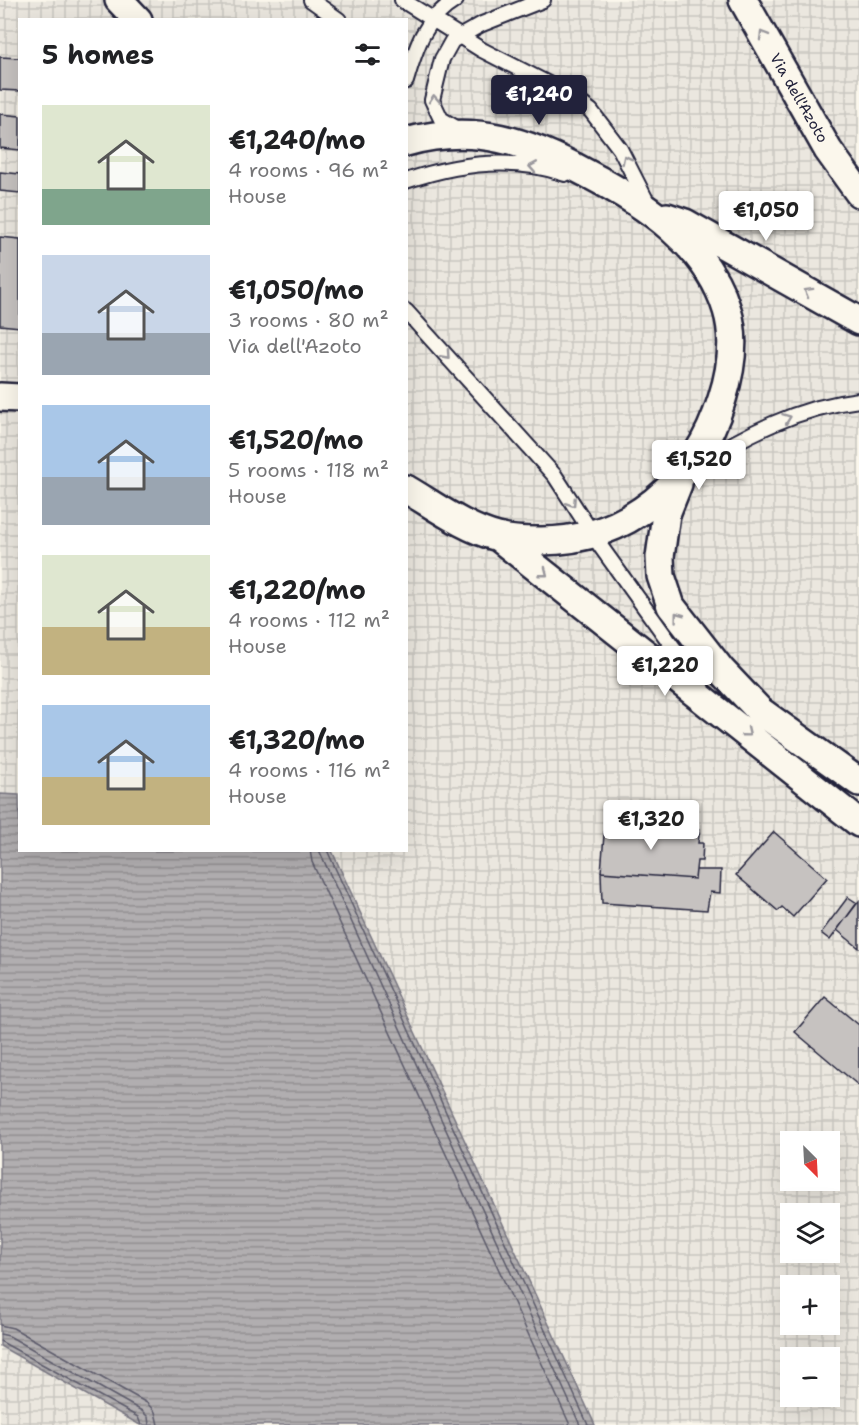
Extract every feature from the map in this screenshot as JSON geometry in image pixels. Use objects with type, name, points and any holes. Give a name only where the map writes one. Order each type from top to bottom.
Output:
[{"type":"street","points":[[119,0],[136,18]]},
{"type":"street","name":"Via dell'Azoto","points":[[743,0],[828,150],[859,193]]},
{"type":"street","points":[[414,137],[474,133],[535,148],[629,196],[652,212],[685,242],[711,278],[727,310],[730,330],[728,380],[708,437],[681,477],[671,497],[662,532],[661,576],[671,606],[721,670],[760,711],[859,782]]},
{"type":"street","points":[[652,212],[685,223],[859,321]]},
{"type":"street","points":[[0,397],[18,398]]},
{"type":"street","points":[[498,537],[553,541],[593,534],[621,524],[645,509],[681,477]]},
{"type":"street","points":[[408,490],[463,521],[498,537],[718,709],[859,824]]},
{"type":"lane","points":[[311,0],[336,18]]},
{"type":"lane","points":[[402,0],[482,50],[570,95],[591,111],[620,149],[652,212]]},
{"type":"lane","points":[[408,74],[417,43],[432,18],[456,0]]},
{"type":"lane","points":[[474,133],[447,125],[435,111],[432,100],[447,48],[459,35],[543,0]]},
{"type":"lane","points":[[408,180],[471,164],[502,162],[559,172],[629,196]]},
{"type":"lane","points":[[408,313],[555,476],[593,534],[718,709]]},
{"type":"lane","points":[[681,477],[730,444],[787,417],[859,400]]},
{"type":"shaded area","points":[[0,0],[859,0],[859,1425],[595,1425],[332,852],[408,852],[408,18],[18,18],[18,795],[0,794]]},
{"type":"shaded area","points":[[0,1346],[140,1425],[0,1425]]},
{"type":"water","points":[[0,794],[18,795],[18,852],[332,852],[595,1425],[140,1425],[0,1346]]},
{"type":"building","points":[[0,57],[18,58],[18,91],[0,90]]},
{"type":"building","points":[[0,114],[18,116],[18,150],[0,148]]},
{"type":"building","points":[[0,172],[18,174],[18,193],[0,191]]},
{"type":"building","points":[[0,237],[18,239],[18,327],[0,325]]},
{"type":"building","points":[[605,823],[700,829],[698,843],[703,843],[702,861],[697,861],[695,879],[601,872]]},
{"type":"building","points":[[774,832],[827,878],[793,917],[782,907],[778,911],[736,875]]},
{"type":"building","points":[[696,870],[721,870],[720,893],[710,892],[707,910],[602,903],[601,872],[695,879]]},
{"type":"building","points":[[848,897],[857,903],[830,940],[821,933]]},
{"type":"building","points":[[859,901],[859,948],[837,930]]},
{"type":"building","points":[[825,997],[859,1025],[859,1086],[795,1032]]}]
